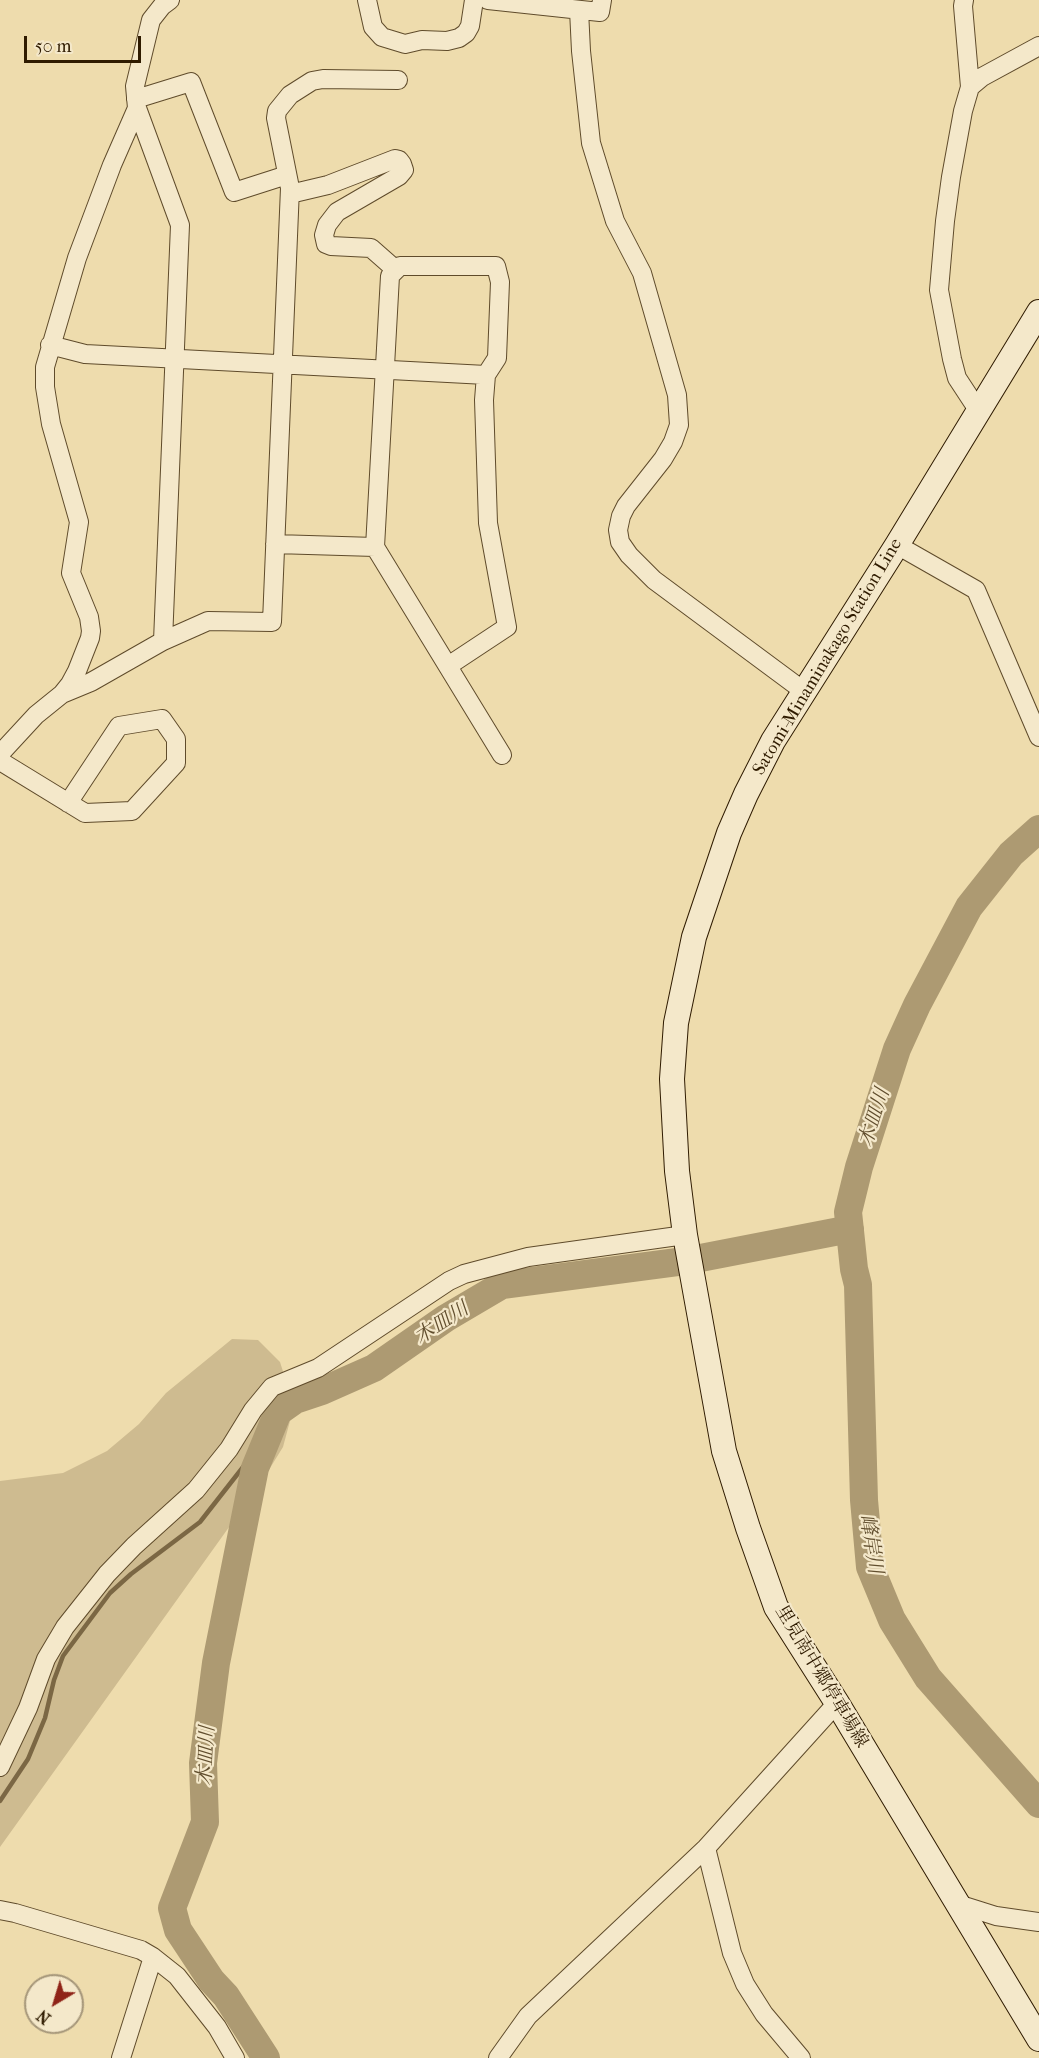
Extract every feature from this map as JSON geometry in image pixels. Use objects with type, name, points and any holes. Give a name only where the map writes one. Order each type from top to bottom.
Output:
[{"type":"main road","name":"Satomi-Minaminakago Station Line","points":[[685,1239],[677,1170],[672,1079],[676,1023],[694,937],[729,833],[773,741],[897,545],[1039,312]]},
{"type":"main road","name":"里見南中郷停車場線","points":[[685,1239],[724,1451],[776,1607],[837,1703],[1039,2039]]},
{"type":"street","points":[[163,641],[180,225],[136,103],[136,78],[149,26],[154,15],[170,0]]},
{"type":"street","points":[[367,0],[373,27],[382,37],[405,44],[422,40],[447,41],[459,38],[470,26],[474,0]]},
{"type":"street","points":[[488,0],[600,12],[602,0]]},
{"type":"street","points":[[964,0],[970,87],[963,111],[951,177],[939,290],[957,378],[978,410]]},
{"type":"street","points":[[579,10],[591,143],[615,221],[642,273],[677,394],[679,425],[673,442],[663,459],[626,506],[618,530],[620,542],[629,555],[654,580],[805,692]]},
{"type":"street","points":[[970,87],[982,77],[1039,46]]},
{"type":"street","points":[[0,754],[36,715],[62,694],[91,682],[163,641],[208,621],[272,622],[290,194],[276,118],[282,104],[312,81],[322,79],[398,80]]},
{"type":"street","points":[[62,694],[77,671],[91,631],[89,617],[71,573],[79,522],[51,424],[45,387],[45,366],[76,258],[136,103],[191,82],[234,192],[287,175]]},
{"type":"street","points":[[290,194],[328,185],[399,160],[404,171],[336,212],[327,225],[324,235],[327,244],[331,246],[371,248],[396,270]]},
{"type":"street","points":[[448,666],[507,627],[488,524],[484,400],[486,375],[497,358],[500,282],[496,266],[400,266],[390,276],[375,547],[502,755]]},
{"type":"street","points":[[50,345],[85,354],[486,375]]},
{"type":"street","points":[[275,544],[375,547]]},
{"type":"street","points":[[897,545],[976,590],[1039,737]]},
{"type":"street","points":[[0,761],[85,813],[132,811],[176,763],[176,739],[162,719],[119,726],[69,803]]},
{"type":"street","points":[[0,1767],[28,1708],[46,1659],[65,1627],[107,1574],[134,1546],[196,1490],[229,1449],[253,1410],[272,1387],[318,1368],[449,1281],[464,1274],[528,1257],[685,1239]]},
{"type":"street","points":[[498,2058],[528,2016],[706,1848],[837,1703]]},
{"type":"street","points":[[706,1848],[732,1953],[745,1984],[764,2014],[801,2058]]},
{"type":"street","points":[[958,1904],[996,1916],[1039,1922]]},
{"type":"street","points":[[0,1910],[141,1950],[153,1957],[177,1976],[217,2027],[235,2058]]},
{"type":"street","points":[[121,2058],[153,1957]]},
{"type":"shaded area","points":[[232,1339],[258,1340],[280,1362],[294,1406],[283,1447],[262,1481],[0,1847],[0,1481],[63,1473],[107,1451],[139,1424],[166,1393]]},
{"type":"waterway","name":"峰岸川","points":[[1039,829],[1011,854],[969,907],[917,1005],[897,1049],[859,1167],[848,1212],[858,1285],[864,1500],[870,1567],[892,1620],[928,1678],[1039,1804]]},
{"type":"waterway","name":"木皿川","points":[[266,2058],[226,1996],[211,1980],[178,1930],[172,1908],[205,1822],[203,1763],[216,1663],[255,1468],[278,1412],[295,1400],[374,1368],[446,1318],[502,1285],[685,1261],[850,1229]]},
{"type":"waterway","points":[[0,1801],[28,1759],[45,1718],[54,1680],[63,1656],[110,1593],[131,1574],[200,1522],[267,1440]]}]
